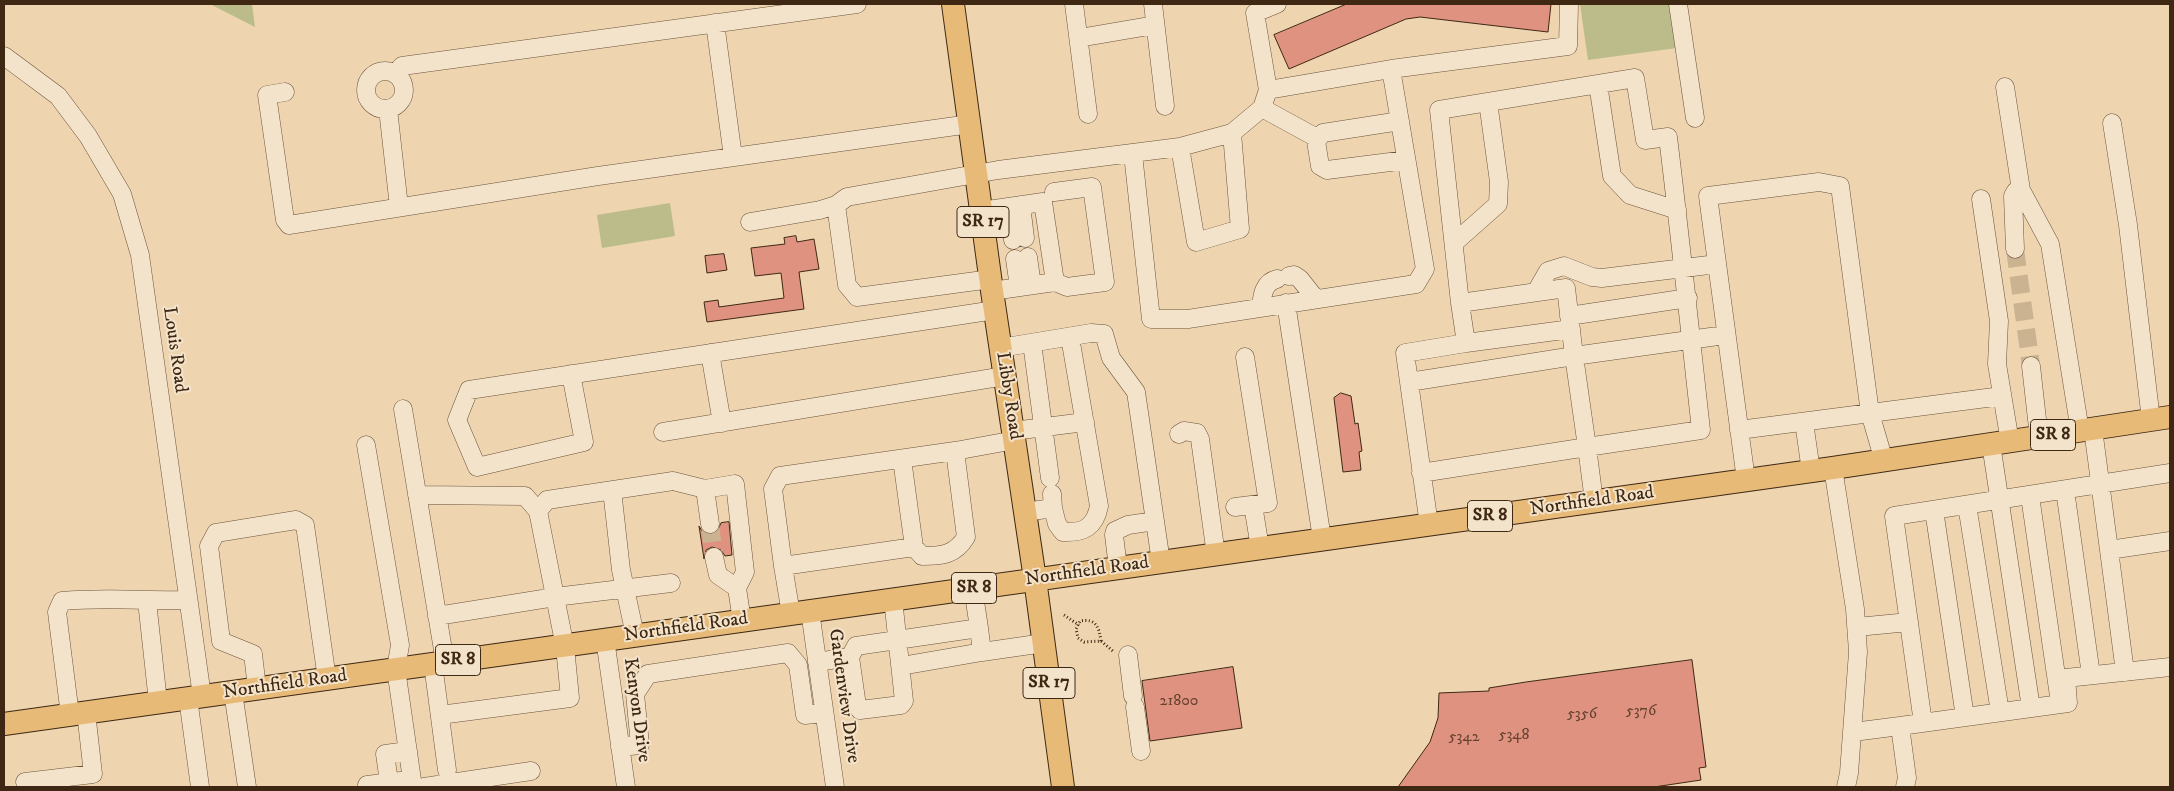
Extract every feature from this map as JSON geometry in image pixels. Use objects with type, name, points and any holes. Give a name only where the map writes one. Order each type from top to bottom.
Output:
[{"type":"main road","name":"Libby Road","points":[[953,4],[992,294],[1044,643],[1062,787]]},
{"type":"main road","name":"Northfield Road","points":[[4,724],[1811,472],[2161,419]]},
{"type":"street","points":[[395,74],[402,66],[856,4]]},
{"type":"street","points":[[1074,4],[1088,114]]},
{"type":"street","points":[[1153,4],[1165,106]]},
{"type":"street","points":[[750,222],[820,210],[836,205],[847,197],[977,174],[1180,147],[1232,133],[1262,108],[1268,90],[1255,9],[1276,4]]},
{"type":"street","points":[[1268,90],[1391,69],[1568,46],[1569,4]]},
{"type":"street","points":[[1678,4],[1695,118]]},
{"type":"street","points":[[715,24],[733,157]]},
{"type":"street","points":[[1079,38],[1155,25]]},
{"type":"street","name":"Louis Road","points":[[4,56],[58,96],[88,136],[122,194],[140,255],[194,644],[200,787]]},
{"type":"street","points":[[1133,154],[1151,319],[1188,319],[1416,284],[1425,269],[1391,69]]},
{"type":"street","points":[[384,70],[402,79],[404,95],[396,105],[388,109],[375,105],[369,99],[366,90],[374,74],[384,70]]},
{"type":"street","points":[[1422,472],[1701,430],[1690,340],[1688,298],[1668,137],[1645,140],[1635,78],[1439,110],[1466,343]]},
{"type":"street","points":[[1598,84],[1612,176],[1630,195],[1677,210]]},
{"type":"street","points":[[2005,87],[2022,190],[2050,244],[2086,430],[2100,485],[2125,672]]},
{"type":"street","points":[[285,92],[267,95],[285,220],[289,225],[733,157],[970,124]]},
{"type":"street","points":[[1454,243],[1498,204],[1499,182],[1488,102]]},
{"type":"street","points":[[1262,108],[1318,138]]},
{"type":"street","points":[[388,109],[399,207]]},
{"type":"street","points":[[1400,121],[1323,133],[1316,141],[1319,163],[1324,169],[1406,160]]},
{"type":"street","points":[[2112,123],[2161,419]]},
{"type":"street","points":[[1180,147],[1196,242],[1240,229],[1232,133]]},
{"type":"street","points":[[1746,480],[1725,336],[1708,196],[1819,182],[1840,186],[1870,414],[1884,461]]},
{"type":"street","points":[[571,374],[584,442],[477,468],[457,420],[469,390],[571,374],[710,353],[1026,286],[1055,282],[1067,287],[1105,282],[1092,187],[1054,192]]},
{"type":"street","points":[[2015,249],[2013,196],[2016,192],[2022,190]]},
{"type":"street","points":[[1981,199],[1999,321],[1997,364],[2002,396],[2000,500],[2032,708]]},
{"type":"street","points":[[982,211],[1043,202],[1055,282]]},
{"type":"street","points":[[836,205],[848,285],[857,298],[992,294]]},
{"type":"street","points":[[1014,206],[1019,239]]},
{"type":"street","points":[[1022,258],[1026,286]]},
{"type":"street","points":[[1536,292],[1548,271],[1564,266],[1592,277],[1602,278],[1717,264]]},
{"type":"street","points":[[1261,307],[1262,294],[1272,280],[1294,275],[1300,279],[1315,298]]},
{"type":"street","points":[[1460,303],[1566,288],[1594,501]]},
{"type":"street","points":[[1428,525],[1405,353],[1466,343],[1688,298]]},
{"type":"street","points":[[1286,303],[1322,539]]},
{"type":"street","points":[[1000,348],[1098,332],[1104,334],[1111,358],[1136,392],[1161,562]]},
{"type":"street","points":[[1409,382],[1574,356],[1725,336]]},
{"type":"street","points":[[1032,342],[1057,524],[1063,532],[1081,530],[1089,527],[1097,519],[1099,506],[1070,337]]},
{"type":"street","points":[[710,353],[722,423]]},
{"type":"street","points":[[1235,507],[1268,503],[1246,357]]},
{"type":"street","points":[[2031,366],[2039,437]]},
{"type":"street","points":[[664,432],[1005,376]]},
{"type":"street","points":[[1739,430],[2002,396]]},
{"type":"street","points":[[403,409],[437,616],[440,715],[447,770]]},
{"type":"street","points":[[955,451],[966,537],[959,548],[939,556],[922,556],[914,547],[902,459],[955,451],[1044,427],[1086,422]]},
{"type":"street","points":[[1804,422],[1811,472]]},
{"type":"street","points":[[1180,434],[1184,431],[1197,433],[1200,440],[1216,555]]},
{"type":"street","points":[[366,445],[400,644],[396,669],[408,751],[416,785]]},
{"type":"street","name":"Gardenview Drive","points":[[835,787],[817,662],[801,612],[783,566],[773,489],[780,476],[902,459]]},
{"type":"street","points":[[1833,468],[1857,627],[1858,652],[1853,732],[1850,772],[1846,787]]},
{"type":"street","points":[[1923,723],[1894,516],[2170,473]]},
{"type":"street","points":[[538,511],[547,500],[672,481],[705,489],[736,484],[745,572],[736,588],[742,621]]},
{"type":"street","points":[[705,489],[710,524]]},
{"type":"street","points":[[612,490],[621,570],[627,588],[635,636]]},
{"type":"street","points":[[2065,490],[2091,675]]},
{"type":"street","points":[[1025,512],[1052,493]]},
{"type":"street","points":[[417,495],[525,496],[538,511],[565,646],[570,698],[440,715]]},
{"type":"street","points":[[2030,496],[2060,704]]},
{"type":"street","points":[[1253,505],[1260,548]]},
{"type":"street","points":[[1967,505],[2000,712]]},
{"type":"street","points":[[1934,510],[1965,717]]},
{"type":"street","points":[[221,641],[208,546],[216,533],[296,520],[305,525],[327,679]]},
{"type":"street","points":[[1118,568],[1115,531],[1128,525],[1155,520]]},
{"type":"street","points":[[2109,550],[2170,542]]},
{"type":"street","points":[[783,566],[914,547]]},
{"type":"street","points":[[714,558],[718,575],[736,588]]},
{"type":"street","points":[[25,782],[93,774],[57,612],[62,601],[103,597],[147,601],[187,592],[213,581]]},
{"type":"street","points":[[437,616],[555,597],[671,583]]},
{"type":"street","points":[[973,588],[982,652]]},
{"type":"street","points":[[893,599],[897,640],[901,666],[904,701],[901,705],[860,710],[857,706],[850,657],[856,646],[897,640],[979,628]]},
{"type":"street","points":[[147,601],[158,702]]},
{"type":"street","points":[[1857,627],[1909,622]]},
{"type":"street","name":"Kenyon Drive","points":[[605,639],[626,787]]},
{"type":"street","points":[[194,644],[221,641],[253,654],[257,688]]},
{"type":"street","points":[[901,666],[1044,643]]},
{"type":"street","points":[[620,747],[640,745],[635,694],[648,674],[788,653],[798,664],[805,715],[824,714]]},
{"type":"street","points":[[1123,656],[1134,702],[1140,751]]},
{"type":"street","points":[[817,662],[850,657]]},
{"type":"street","points":[[1853,732],[2068,703],[2066,678],[2170,667]]},
{"type":"street","points":[[233,692],[247,787]]},
{"type":"street","points":[[1900,726],[1907,778],[1905,787]]},
{"type":"street","points":[[389,782],[385,754],[408,751]]},
{"type":"street","points":[[367,785],[389,782],[416,785],[531,771]]},
{"type":"path","points":[[1064,615],[1078,625]]},
{"type":"path","points":[[1101,641],[1100,628],[1096,622],[1080,621],[1076,629],[1078,638],[1084,642],[1101,641],[1123,656]]},
{"type":"green space","points":[[210,4],[252,4],[255,27]]},
{"type":"green space","points":[[1580,4],[1678,4],[1684,47],[1588,60]]},
{"type":"green space","points":[[670,203],[675,236],[602,248],[597,215]]},
{"type":"building","points":[[1347,4],[1551,4],[1548,32],[1420,17],[1406,19],[1289,69],[1274,35]]},
{"type":"building","points":[[796,236],[797,242],[814,239],[819,269],[799,272],[804,309],[707,322],[704,302],[718,300],[719,307],[784,298],[781,273],[755,276],[751,248],[785,244],[784,238]]},
{"type":"building","points":[[724,254],[727,270],[707,273],[705,256]]},
{"type":"building","points":[[1341,393],[1351,396],[1355,424],[1358,423],[1362,451],[1359,452],[1361,470],[1343,472],[1334,398]]},
{"type":"building","points":[[729,522],[732,555],[725,556],[721,550],[712,547],[706,550],[704,559],[699,526],[702,531],[711,535],[717,532],[721,523]]},
{"type":"building","points":[[1692,660],[1706,767],[1699,768],[1701,780],[1654,787],[1398,787],[1430,742],[1438,718],[1439,693],[1489,691],[1489,688],[1526,682]]},
{"type":"building","points":[[1233,667],[1242,728],[1150,741],[1142,681]]},
{"type":"tunnel","points":[[2015,249],[2031,366]]},
{"type":"tunnel","points":[[710,524],[714,557]]}]
